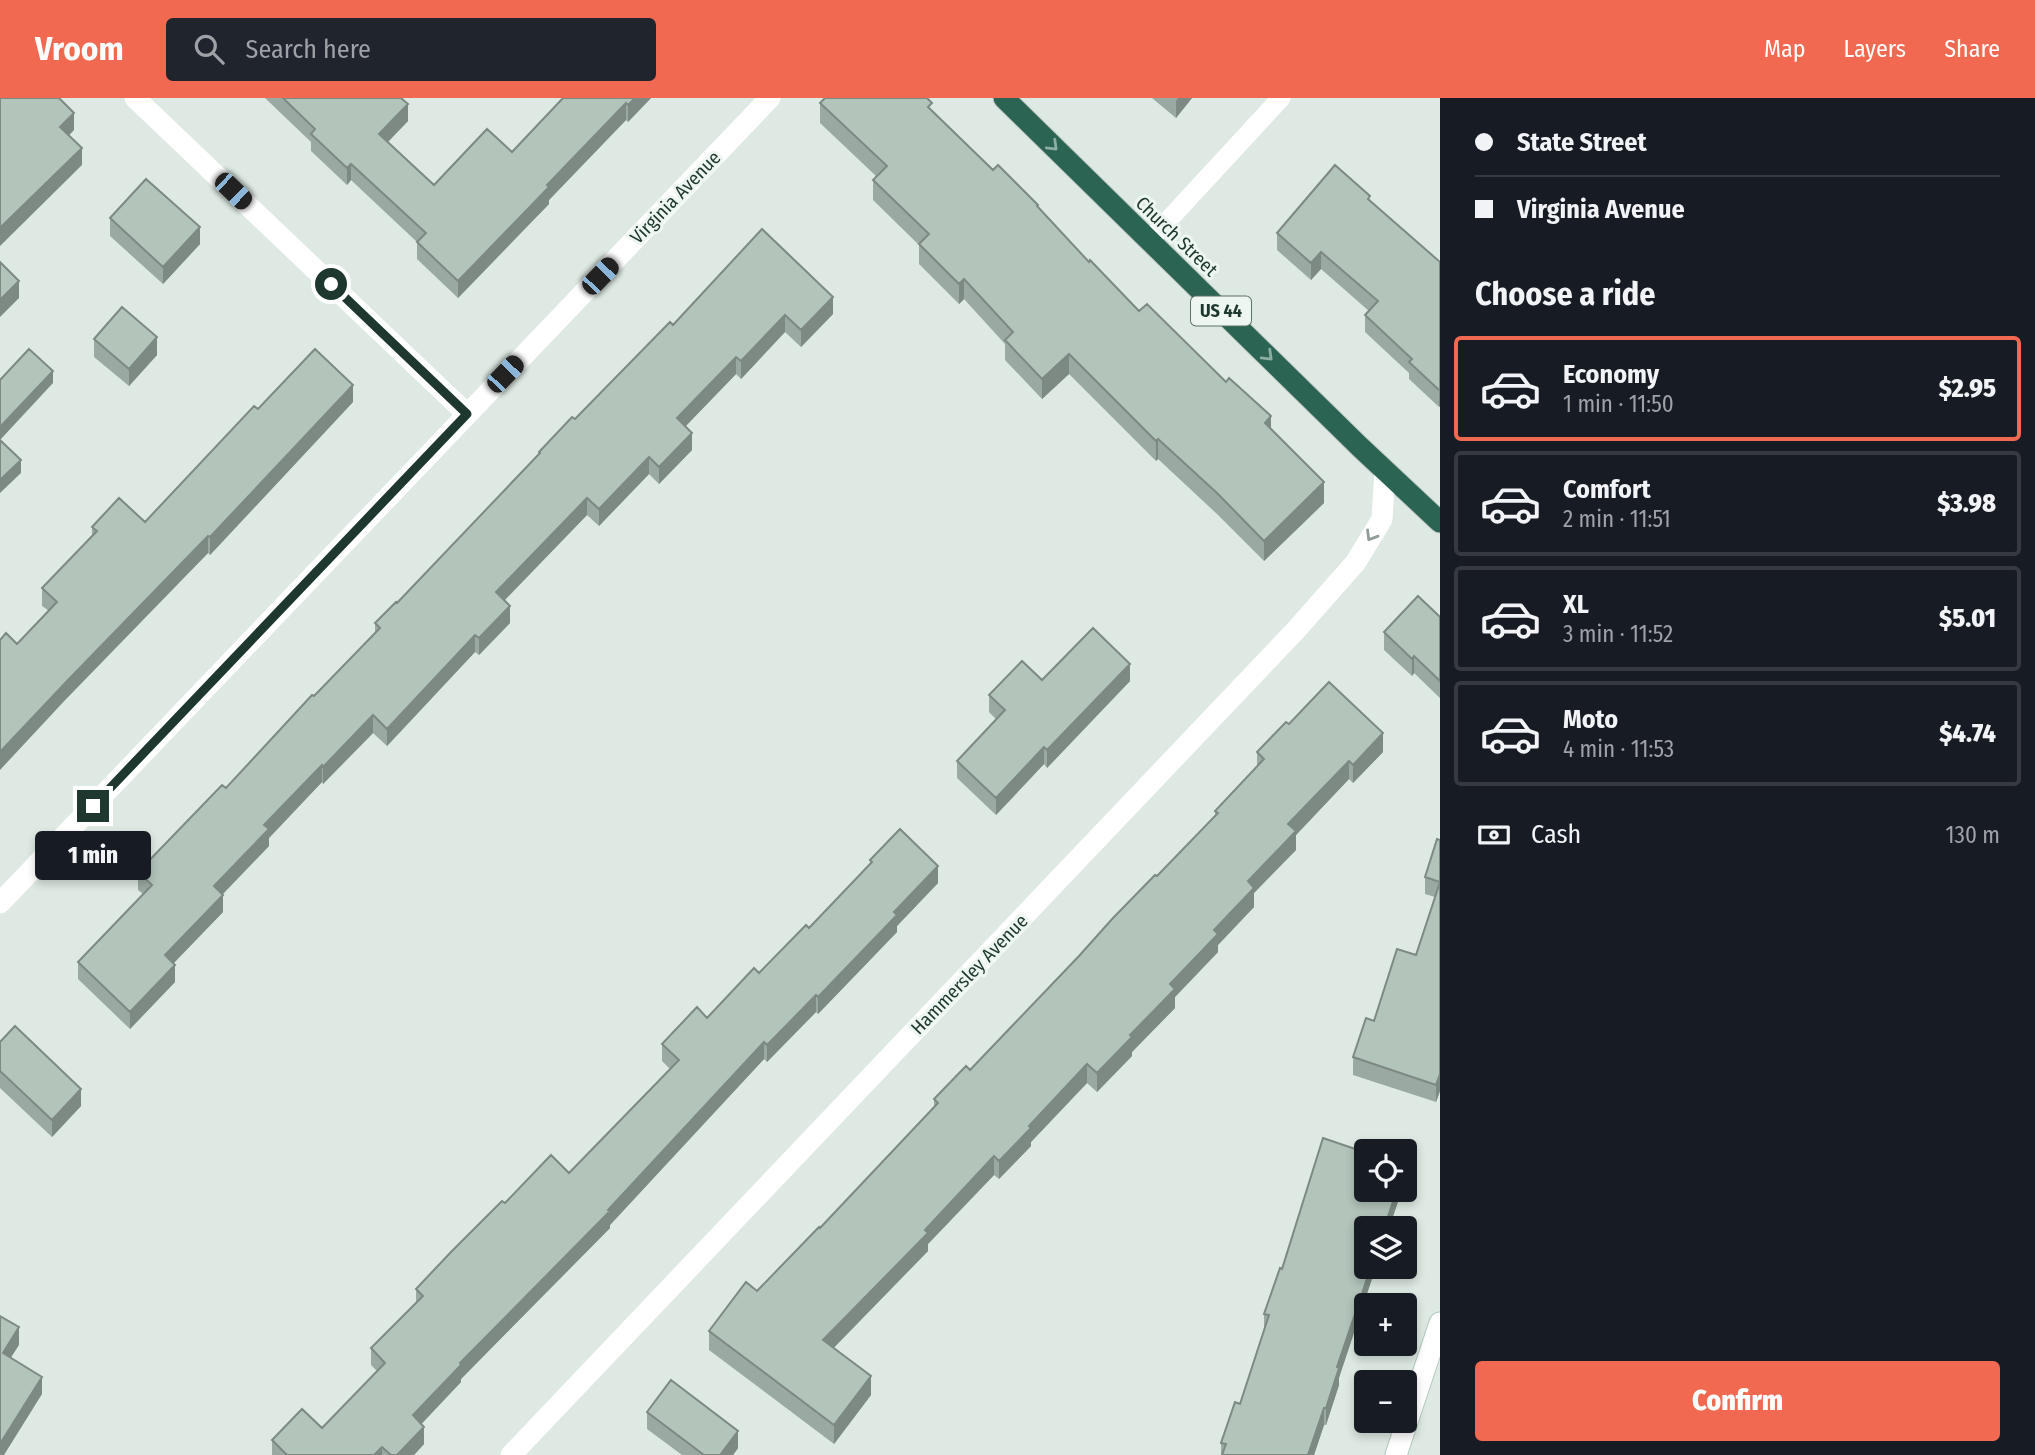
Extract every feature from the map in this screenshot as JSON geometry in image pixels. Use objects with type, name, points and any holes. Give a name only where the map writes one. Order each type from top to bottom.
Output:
[{"type":"highway","name":"Church Street","points":[[1004,98],[1440,522]]},
{"type":"street","points":[[135,98],[467,414]]},
{"type":"street","name":"Virginia Avenue","points":[[0,903],[770,98]]},
{"type":"street","name":"Hammersley Avenue","points":[[511,1455],[1296,630],[1356,562],[1382,519],[1385,471]]},
{"type":"street","points":[[1396,1455],[1440,1323]]},
{"type":"lane","points":[[1149,241],[1281,98]]},
{"type":"building","points":[[0,98],[59,98],[74,113],[60,127],[82,148],[0,228]]},
{"type":"building","points":[[283,98],[401,98],[408,104],[379,134],[434,185],[487,129],[512,152],[563,98],[635,98],[628,105],[626,103],[458,281],[417,242],[426,233],[351,164],[347,168],[311,134],[315,129]]},
{"type":"building","points":[[825,98],[927,98],[932,103],[928,107],[993,170],[998,165],[1139,311],[1147,304],[1226,382],[1229,378],[1271,416],[1265,423],[1324,482],[1264,541],[1217,493],[1158,439],[1156,441],[1069,354],[1042,379],[1005,340],[1013,332],[964,279],[959,284],[919,244],[929,234],[873,180],[887,166],[820,103]]},
{"type":"building","points":[[1335,165],[1370,196],[1368,199],[1440,262],[1439,390],[1409,362],[1412,359],[1365,315],[1378,301],[1321,252],[1311,263],[1277,233]]},
{"type":"building","points":[[146,179],[200,227],[163,267],[110,218]]},
{"type":"building","points":[[762,229],[833,297],[801,330],[785,315],[741,361],[736,357],[677,418],[692,433],[659,467],[649,457],[599,509],[587,498],[496,592],[510,606],[479,638],[475,635],[387,729],[373,715],[323,767],[322,765],[264,825],[269,829],[214,886],[223,895],[165,955],[175,965],[130,1012],[78,962],[152,885],[138,872],[222,785],[226,788],[312,695],[314,696],[380,628],[375,623],[572,417],[575,419],[670,322],[673,325]]},
{"type":"building","points":[[0,262],[19,281],[0,300]]},
{"type":"building","points":[[122,307],[157,337],[129,369],[94,339]]},
{"type":"building","points":[[29,349],[53,371],[0,427],[0,380]]},
{"type":"building","points":[[315,349],[353,385],[210,537],[208,536],[0,752],[0,640],[6,633],[17,644],[57,602],[42,588],[97,531],[92,527],[119,498],[145,522],[254,406],[258,409]]},
{"type":"building","points":[[0,440],[21,460],[0,480]]},
{"type":"building","points":[[1418,596],[1440,617],[1440,681],[1384,632]]},
{"type":"building","points":[[1093,628],[1130,664],[1047,750],[1044,747],[996,798],[957,761],[1005,710],[989,695],[1022,661],[1042,680]]},
{"type":"building","points":[[1329,682],[1383,733],[1353,765],[1349,761],[1288,824],[1296,831],[1248,881],[1254,888],[1214,930],[1218,934],[1170,984],[1175,989],[1130,1035],[1132,1037],[1097,1073],[1087,1064],[1029,1126],[1031,1128],[999,1161],[994,1156],[925,1230],[928,1233],[823,1340],[871,1376],[834,1425],[709,1331],[746,1282],[757,1291],[938,1103],[934,1099],[966,1066],[970,1070],[1113,918],[1218,813],[1215,811],[1264,759],[1257,752],[1286,722],[1289,724]]},
{"type":"building","points":[[900,829],[938,866],[894,912],[897,915],[818,997],[816,995],[767,1045],[764,1042],[608,1210],[610,1211],[460,1363],[413,1415],[424,1427],[397,1455],[391,1455],[382,1447],[374,1455],[287,1455],[272,1440],[302,1409],[322,1428],[385,1363],[371,1348],[423,1296],[416,1289],[451,1252],[502,1201],[505,1203],[551,1155],[569,1173],[679,1060],[662,1044],[697,1007],[707,1018],[754,968],[759,973],[806,925],[809,928]]},
{"type":"building","points":[[1437,839],[1440,840],[1440,882],[1425,877]]},
{"type":"building","points":[[1440,882],[1440,1074],[1436,1085],[1353,1057],[1366,1018],[1374,1021],[1397,949],[1416,955]]},
{"type":"building","points":[[15,1026],[81,1089],[52,1120],[0,1071],[0,1042]]},
{"type":"building","points":[[1323,1138],[1354,1149],[1354,1202],[1393,1202],[1388,1216],[1354,1216],[1354,1279],[1367,1279],[1362,1293],[1354,1293],[1354,1317],[1326,1408],[1308,1455],[1222,1455],[1226,1444],[1221,1443],[1235,1402],[1240,1404],[1269,1315],[1264,1314],[1280,1268],[1282,1269]]},
{"type":"building","points":[[0,1316],[19,1327],[3,1353],[42,1377],[0,1444]]},
{"type":"building","points":[[671,1380],[738,1431],[720,1455],[704,1455],[647,1412]]},
{"type":"route","points":[[93,806],[467,414],[331,284]]}]
